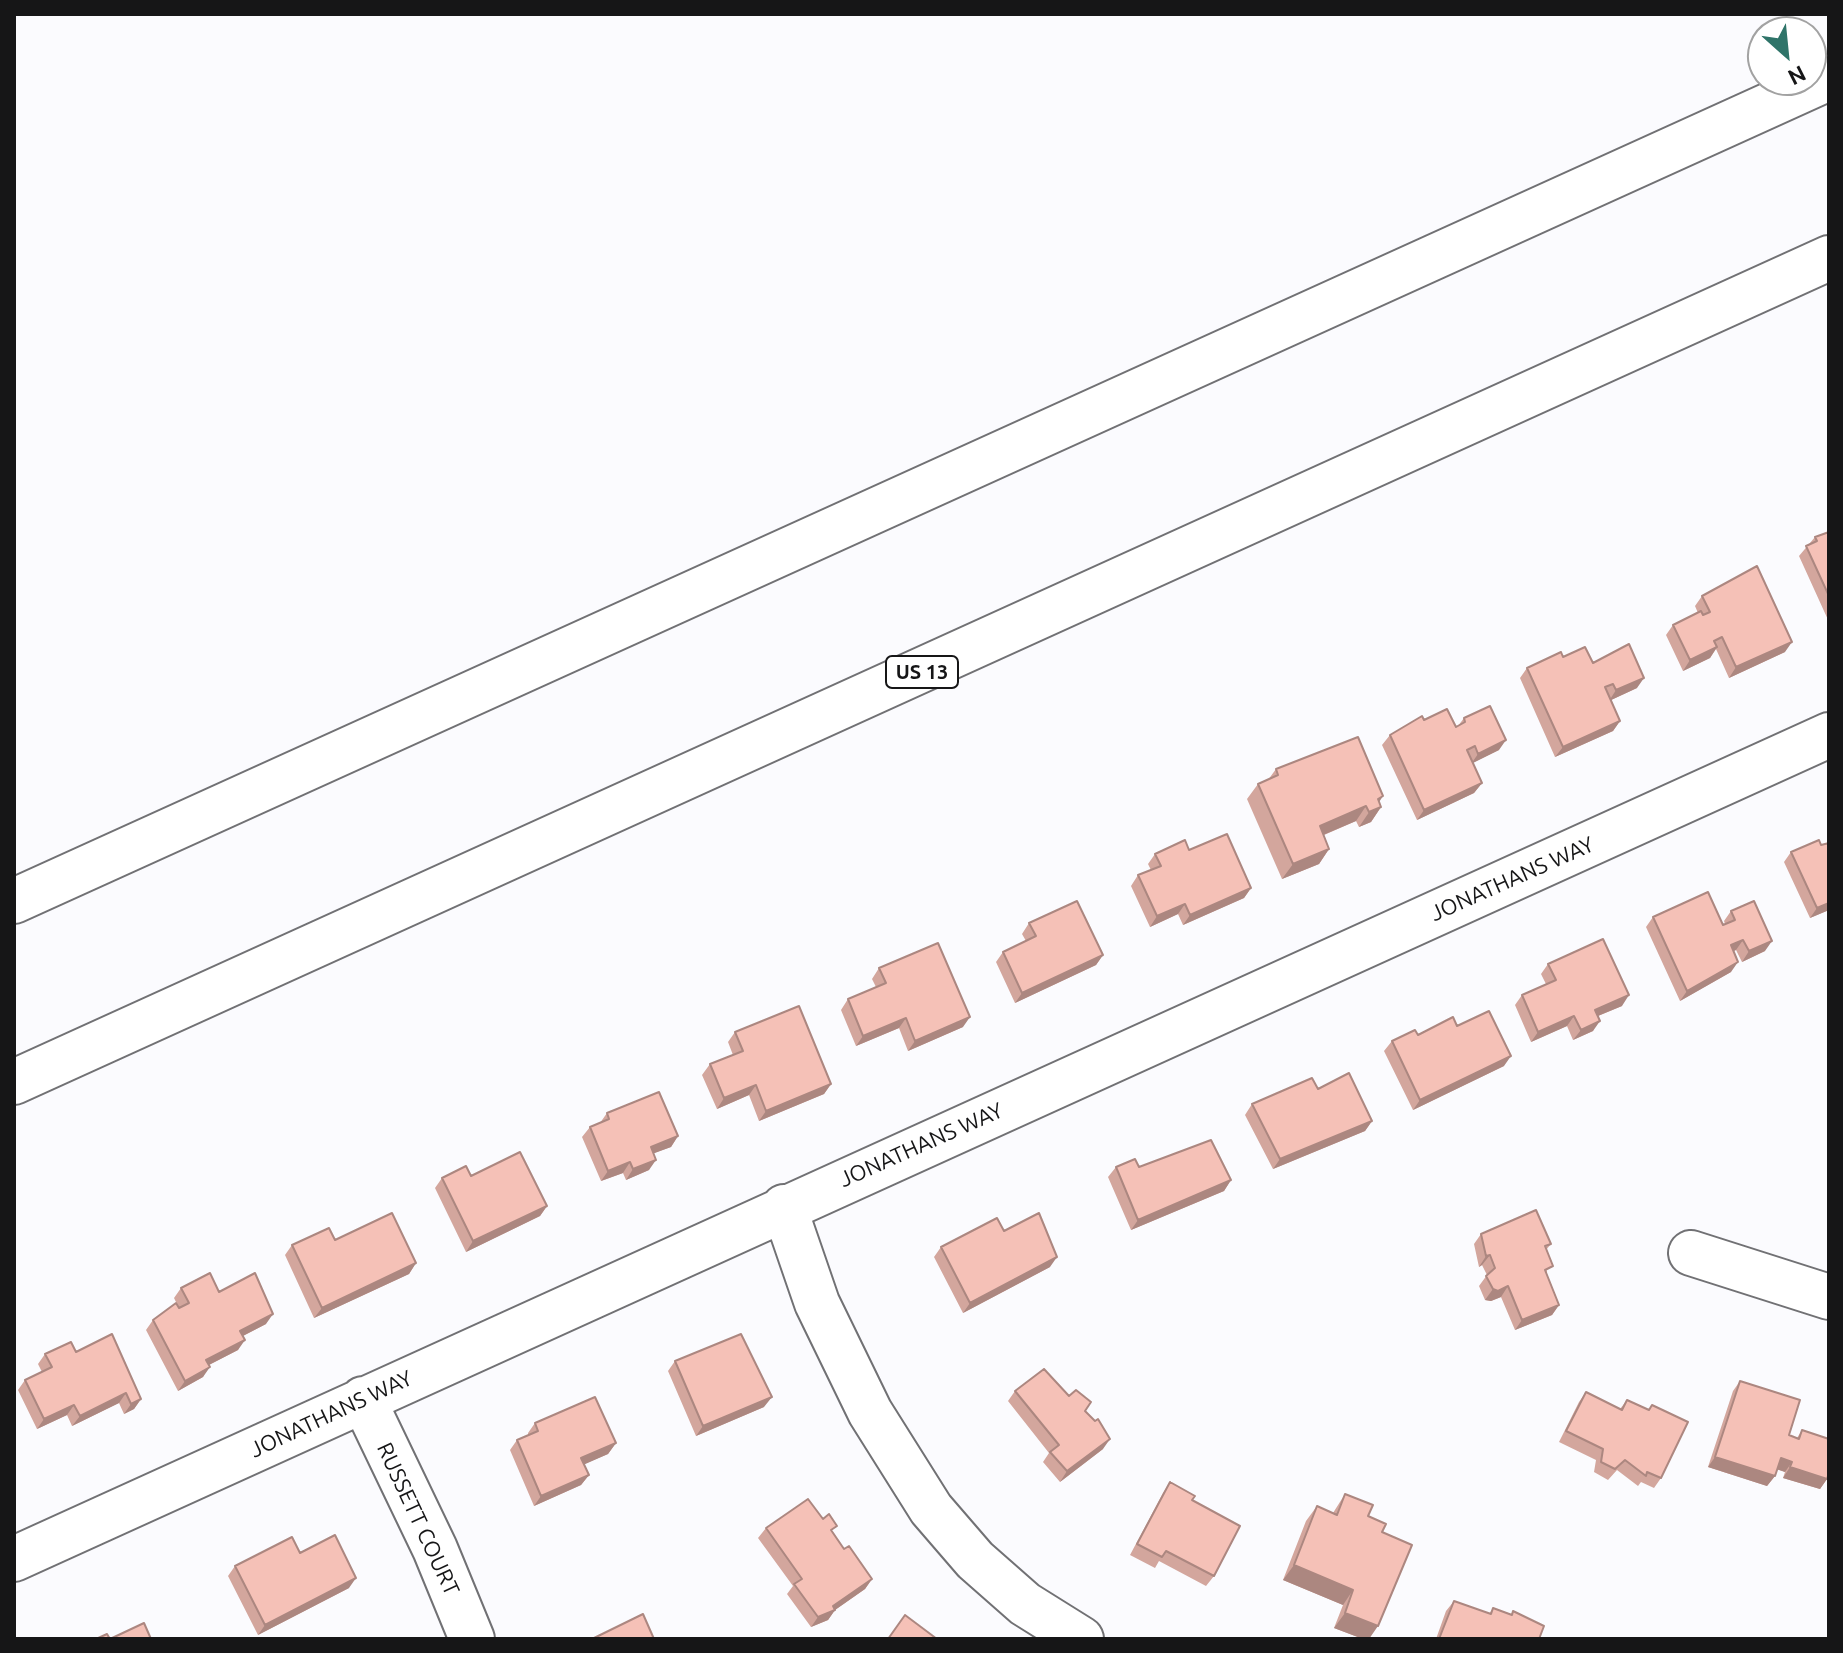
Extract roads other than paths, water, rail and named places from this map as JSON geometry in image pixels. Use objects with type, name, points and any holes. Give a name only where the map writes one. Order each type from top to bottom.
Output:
[{"type":"main road","points":[[14,901],[1829,78]]},
{"type":"main road","name":"US 13","points":[[14,1082],[1829,258]]},
{"type":"main road","name":"JONATHANS WAY","points":[[14,1559],[1829,735]]},
{"type":"main road","points":[[784,1207],[817,1303],[870,1412],[931,1509],[975,1560],[1025,1604],[1081,1639]]},
{"type":"main road","points":[[1691,1253],[1829,1297]]},
{"type":"main road","name":"RUSSETT COURT","points":[[363,1399],[435,1549],[472,1639]]}]
